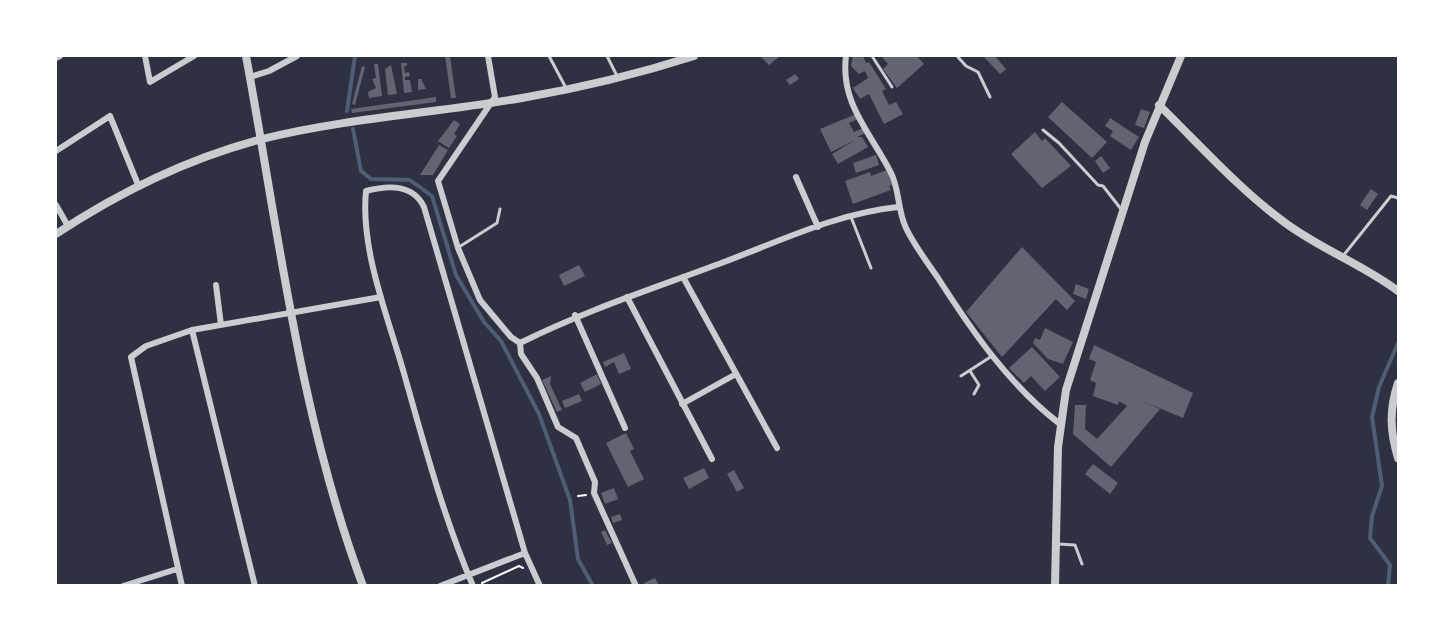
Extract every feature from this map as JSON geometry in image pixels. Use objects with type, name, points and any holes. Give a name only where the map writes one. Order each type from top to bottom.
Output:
[{"type":"street","points":[[56,58],[60,56]]},
{"type":"street","points":[[145,56],[150,82],[194,56]]},
{"type":"street","points":[[246,56],[290,314],[312,416],[344,534],[363,585]]},
{"type":"street","points":[[250,77],[269,71],[297,56]]},
{"type":"street","points":[[488,56],[495,97],[438,181],[458,248],[480,300],[511,337],[520,343]]},
{"type":"street","points":[[56,234],[139,187],[224,151],[261,140],[357,121],[567,89],[618,78],[670,59],[694,56]]},
{"type":"street","points":[[846,56],[844,75],[846,88],[871,143],[896,183],[898,207],[906,229],[973,332],[992,356],[1047,414],[1060,424]]},
{"type":"street","points":[[1055,585],[1060,424],[1077,348],[1159,105],[1181,56]]},
{"type":"street","points":[[1159,105],[1281,220],[1311,241],[1378,276],[1398,291]]},
{"type":"street","points":[[56,151],[110,116],[139,187]]},
{"type":"street","points":[[796,177],[818,227]]},
{"type":"street","points":[[473,585],[427,459],[381,297],[364,216],[366,191],[376,188],[409,189],[418,195],[424,207],[525,553],[540,585]]},
{"type":"street","points":[[56,205],[68,226]]},
{"type":"street","points":[[520,343],[575,315],[818,227],[876,209],[898,207]]},
{"type":"street","points":[[683,277],[777,448]]},
{"type":"street","points":[[216,285],[221,325]]},
{"type":"street","points":[[183,585],[177,569],[131,357],[146,346],[192,330],[381,297]]},
{"type":"street","points":[[627,297],[711,459]]},
{"type":"street","points":[[575,315],[625,428]]},
{"type":"street","points":[[192,330],[255,585]]},
{"type":"street","points":[[520,343],[521,354],[537,378],[558,427],[576,438],[596,482],[594,493],[636,585]]},
{"type":"street","points":[[682,404],[736,374]]},
{"type":"street","points":[[1398,383],[1390,429],[1398,458]]},
{"type":"street","points":[[440,585],[525,553]]},
{"type":"street","points":[[123,585],[177,569]]},
{"type":"lane","points":[[549,56],[567,89]]},
{"type":"lane","points":[[607,56],[618,78]]},
{"type":"lane","points":[[872,56],[892,87]]},
{"type":"lane","points":[[957,56],[966,66],[978,72],[990,97]]},
{"type":"lane","points":[[1043,130],[1059,143],[1098,185],[1102,186],[1123,211]]},
{"type":"lane","points":[[1342,257],[1391,196],[1398,198]]},
{"type":"lane","points":[[458,248],[497,223],[500,209]]},
{"type":"lane","points":[[851,217],[871,268]]},
{"type":"lane","points":[[961,376],[992,356]]},
{"type":"lane","points":[[970,370],[979,386],[974,394]]},
{"type":"lane","points":[[1056,544],[1075,545],[1082,564]]},
{"type":"path","points":[[481,585],[483,580],[519,566],[525,569]]},
{"type":"building","points":[[445,56],[450,56],[456,98],[451,98]]},
{"type":"building","points":[[760,56],[780,56],[769,65]]},
{"type":"building","points":[[853,56],[863,56],[866,63],[869,62],[886,89],[882,91],[889,105],[896,102],[903,114],[884,124],[869,94],[860,99],[853,88],[868,78],[865,71],[859,74],[851,66]]},
{"type":"building","points":[[881,56],[917,56],[924,64],[897,88],[883,69],[888,64]]},
{"type":"building","points":[[983,56],[995,56],[1006,69],[1000,74]]},
{"type":"building","points":[[401,63],[407,63],[407,66],[404,66],[405,73],[409,72],[410,76],[405,77],[405,80],[410,80],[412,92],[404,93]]},
{"type":"building","points":[[374,64],[378,64],[382,96],[369,98],[368,92],[376,88],[372,79],[376,78]]},
{"type":"building","points":[[391,65],[397,94],[388,95],[385,69]]},
{"type":"building","points":[[362,66],[365,67],[355,105],[352,104]]},
{"type":"building","points":[[795,74],[799,79],[790,85],[786,80]]},
{"type":"building","points":[[418,79],[421,79],[426,89],[418,90]]},
{"type":"building","points":[[436,97],[436,102],[352,113],[351,109]]},
{"type":"building","points":[[1062,102],[1107,142],[1092,158],[1048,117]]},
{"type":"building","points":[[1141,109],[1150,112],[1144,128],[1135,125]]},
{"type":"building","points":[[856,114],[858,119],[849,123],[854,132],[863,128],[865,133],[857,137],[862,137],[868,147],[838,164],[832,154],[855,140],[831,152],[820,129]]},
{"type":"building","points":[[1110,118],[1139,137],[1131,150],[1110,136],[1113,131],[1105,126]]},
{"type":"building","points":[[454,120],[460,124],[454,134],[457,136],[449,148],[438,141]]},
{"type":"building","points":[[1035,132],[1042,141],[1045,138],[1071,166],[1042,188],[1011,154]]},
{"type":"building","points":[[439,145],[448,150],[433,175],[420,175]]},
{"type":"building","points":[[876,155],[879,165],[856,173],[853,163]]},
{"type":"building","points":[[1101,156],[1110,168],[1103,173],[1095,161]]},
{"type":"building","points":[[887,170],[892,185],[889,186],[891,190],[853,204],[845,181],[870,172],[871,176]]},
{"type":"building","points":[[1371,189],[1378,194],[1367,210],[1360,205]]},
{"type":"building","points":[[1022,247],[1075,301],[1067,310],[1056,299],[1002,357],[966,312]]},
{"type":"building","points":[[579,265],[585,276],[564,286],[559,275]]},
{"type":"building","points":[[1076,284],[1089,289],[1086,299],[1073,294]]},
{"type":"building","points":[[1045,328],[1073,342],[1063,364],[1048,359],[1033,343],[1035,338],[1040,340]]},
{"type":"building","points":[[1094,345],[1193,393],[1183,418],[1135,398],[1160,409],[1111,467],[1073,434],[1075,405],[1086,405],[1085,429],[1097,439],[1127,406],[1119,401],[1118,405],[1093,396],[1096,383],[1090,380],[1096,362],[1089,359]]},
{"type":"building","points":[[1032,347],[1060,377],[1045,391],[1031,376],[1024,383],[1009,368]]},
{"type":"building","points":[[624,353],[631,369],[619,374],[614,362],[605,367],[603,362]]},
{"type":"building","points":[[597,374],[601,384],[585,392],[580,383]]},
{"type":"building","points":[[551,376],[550,384],[562,410],[557,412],[542,380]]},
{"type":"building","points":[[579,394],[582,401],[565,408],[562,401]]},
{"type":"building","points":[[626,433],[634,449],[630,451],[644,479],[628,487],[606,443]]},
{"type":"building","points":[[1093,464],[1118,483],[1110,494],[1085,474]]},
{"type":"building","points":[[704,468],[709,478],[689,489],[683,478]]},
{"type":"building","points":[[734,470],[744,488],[737,492],[727,474]]},
{"type":"building","points":[[614,488],[618,499],[605,504],[601,493]]},
{"type":"building","points":[[620,514],[622,520],[613,523],[611,517]]},
{"type":"building","points":[[605,530],[612,543],[607,545],[601,532]]},
{"type":"building","points":[[655,578],[659,586],[645,586],[644,583]]},
{"type":"waterway","points":[[347,111],[355,56]]},
{"type":"waterway","points":[[353,129],[361,171],[371,179],[410,180],[432,196],[456,275],[484,322],[501,341],[539,414],[570,500],[578,559],[593,586]]},
{"type":"waterway","points":[[1388,586],[1390,565],[1370,538],[1372,516],[1382,486],[1372,417],[1379,387],[1398,343]]}]
